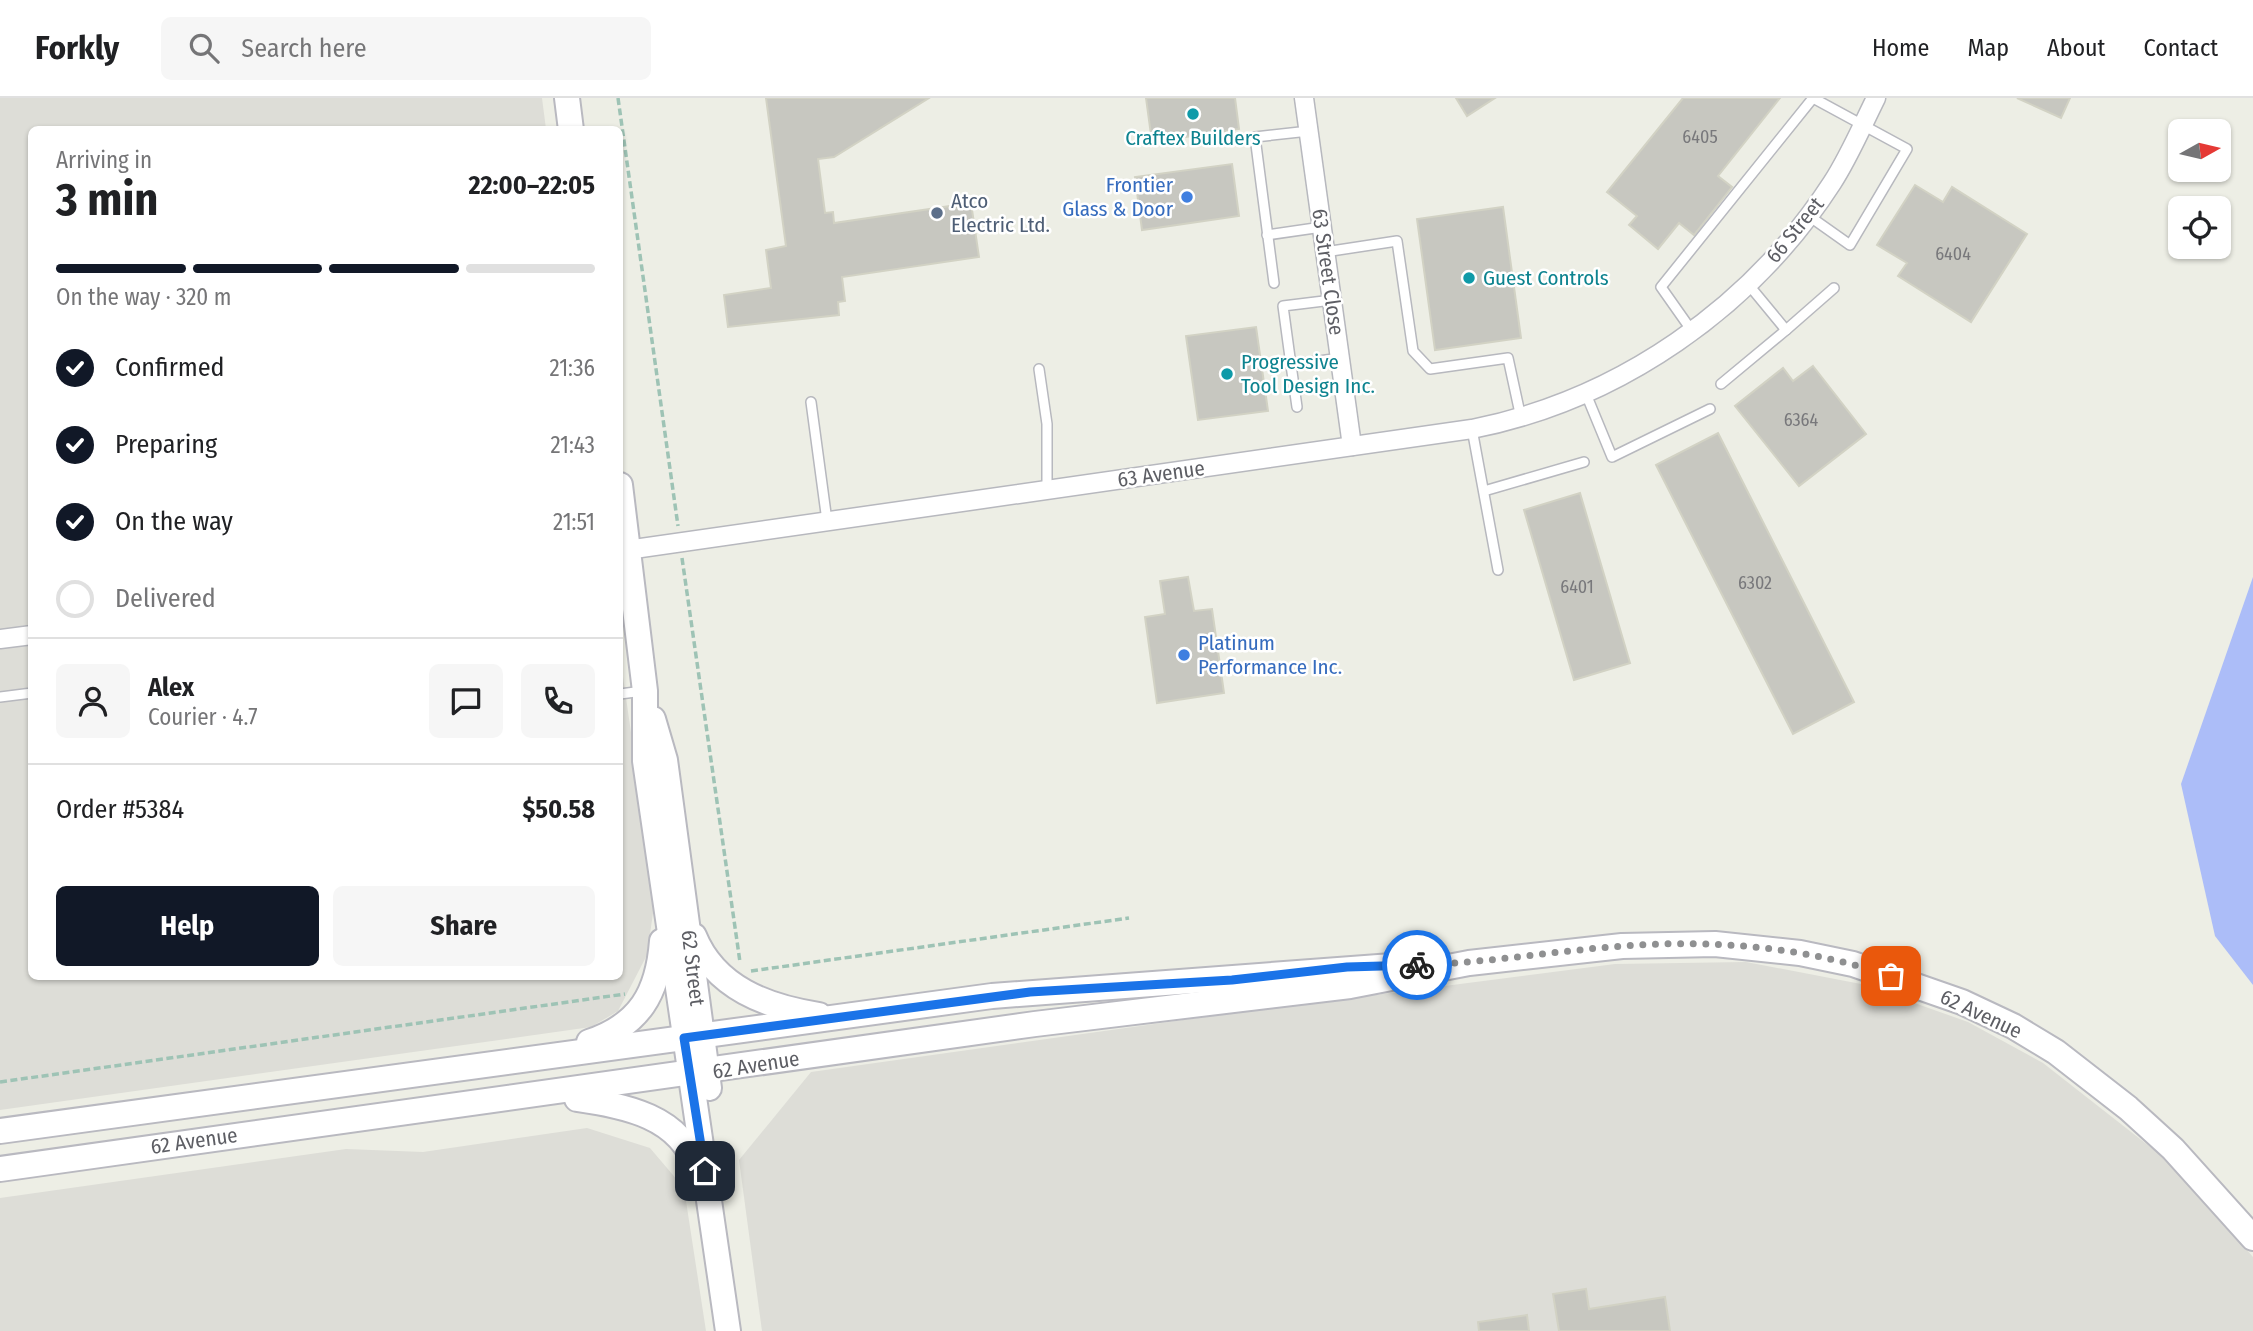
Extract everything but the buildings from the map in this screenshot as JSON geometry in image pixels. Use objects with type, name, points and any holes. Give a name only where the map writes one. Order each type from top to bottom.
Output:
[{"type":"main road","points":[[567,98],[570,126]]},
{"type":"main road","name":"62 Street","points":[[624,550],[645,691],[665,760],[686,915],[693,1037]]},
{"type":"main road","name":"62 Street","points":[[645,691],[645,761],[664,895],[693,1037],[743,1331]]},
{"type":"main road","points":[[549,1055],[612,1034],[627,1023],[646,1002],[660,963],[664,895]]},
{"type":"main road","points":[[686,915],[708,964],[736,987],[782,1007],[841,1018]]},
{"type":"main road","name":"62 Avenue","points":[[0,1131],[1030,992],[1232,980],[1347,967],[1469,963],[1622,946],[1715,944],[1800,953],[1853,964],[1910,983],[2013,1026],[2093,1079],[2173,1149],[2253,1238]]},
{"type":"main road","name":"62 Avenue","points":[[0,1169],[333,1121],[699,1074],[1035,1024],[1350,986],[1469,963]]},
{"type":"main road","name":"62 Street","points":[[699,1074],[712,1220],[728,1331]]},
{"type":"main road","points":[[548,1095],[624,1106],[652,1117],[680,1138],[693,1157],[712,1220]]},
{"type":"street","name":"63 Street Close","points":[[1304,98],[1352,446]]},
{"type":"street","name":"66 Street","points":[[1688,334],[1772,261],[1809,216],[1833,181],[1876,98]]},
{"type":"street","name":"63 Avenue","points":[[624,550],[1472,429],[1521,418],[1586,394],[1640,366],[1688,334]]},
{"type":"street","points":[[0,639],[28,636]]},
{"type":"lane","points":[[1688,334],[1661,287],[1813,98],[1907,149],[1850,245],[1809,216]]},
{"type":"lane","points":[[1274,283],[1255,136],[1308,131]]},
{"type":"lane","points":[[1267,235],[1322,227]]},
{"type":"lane","points":[[1325,252],[1397,242],[1413,351],[1430,369],[1508,358],[1521,418]]},
{"type":"lane","points":[[1748,284],[1786,330]]},
{"type":"lane","points":[[1721,384],[1834,288]]},
{"type":"lane","points":[[1297,407],[1283,306],[1332,300]]},
{"type":"lane","points":[[1291,365],[1340,358]]},
{"type":"lane","points":[[1040,369],[1046,424],[1048,490]]},
{"type":"lane","points":[[1586,394],[1612,457],[1710,409]]},
{"type":"lane","points":[[811,402],[827,521]]},
{"type":"lane","points":[[1472,429],[1498,570]]},
{"type":"lane","points":[[1483,491],[1584,462]]},
{"type":"lane","points":[[623,695],[645,691]]},
{"type":"lane","points":[[0,697],[28,694]]},
{"type":"path","points":[[618,98],[622,126]]},
{"type":"path","points":[[623,134],[678,524]]},
{"type":"path","points":[[683,564],[744,969],[1129,918]]},
{"type":"path","points":[[0,1082],[631,994]]},
{"type":"shaded area","points":[[0,98],[542,98],[546,126],[28,126],[28,980],[623,980],[623,677],[655,899],[647,955],[618,1011],[591,1027],[0,1110]]},
{"type":"shaded area","points":[[1746,962],[1861,984],[1968,1022],[2043,1063],[2172,1164],[2253,1257],[2253,1331],[762,1331],[739,1160],[811,1072],[1219,1015],[1615,964]]},
{"type":"shaded area","points":[[587,1128],[650,1148],[684,1188],[706,1331],[0,1331],[0,1198],[346,1149],[423,1152]]},
{"type":"water","points":[[2253,577],[2253,985],[2215,936],[2181,784]]},
{"type":"way so far","points":[[1417,965],[1469,963],[1622,946],[1715,944],[1800,953],[1853,964],[1891,976]]},
{"type":"place","name":"Craftex Builders","points":[[1193,114]]},
{"type":"place","name":"Frontier Glass & Door","points":[[1187,197]]},
{"type":"place","name":"Atco Electric Ltd.","points":[[937,213]]},
{"type":"place","name":"Guest Controls","points":[[1469,278]]},
{"type":"place","name":"Progressive Tool Design Inc.","points":[[1227,374]]},
{"type":"place","name":"Platinum Performance Inc.","points":[[1184,655]]},
{"type":"route","points":[[705,1171],[684,1038],[1030,992],[1232,980],[1347,967],[1417,965]]}]
